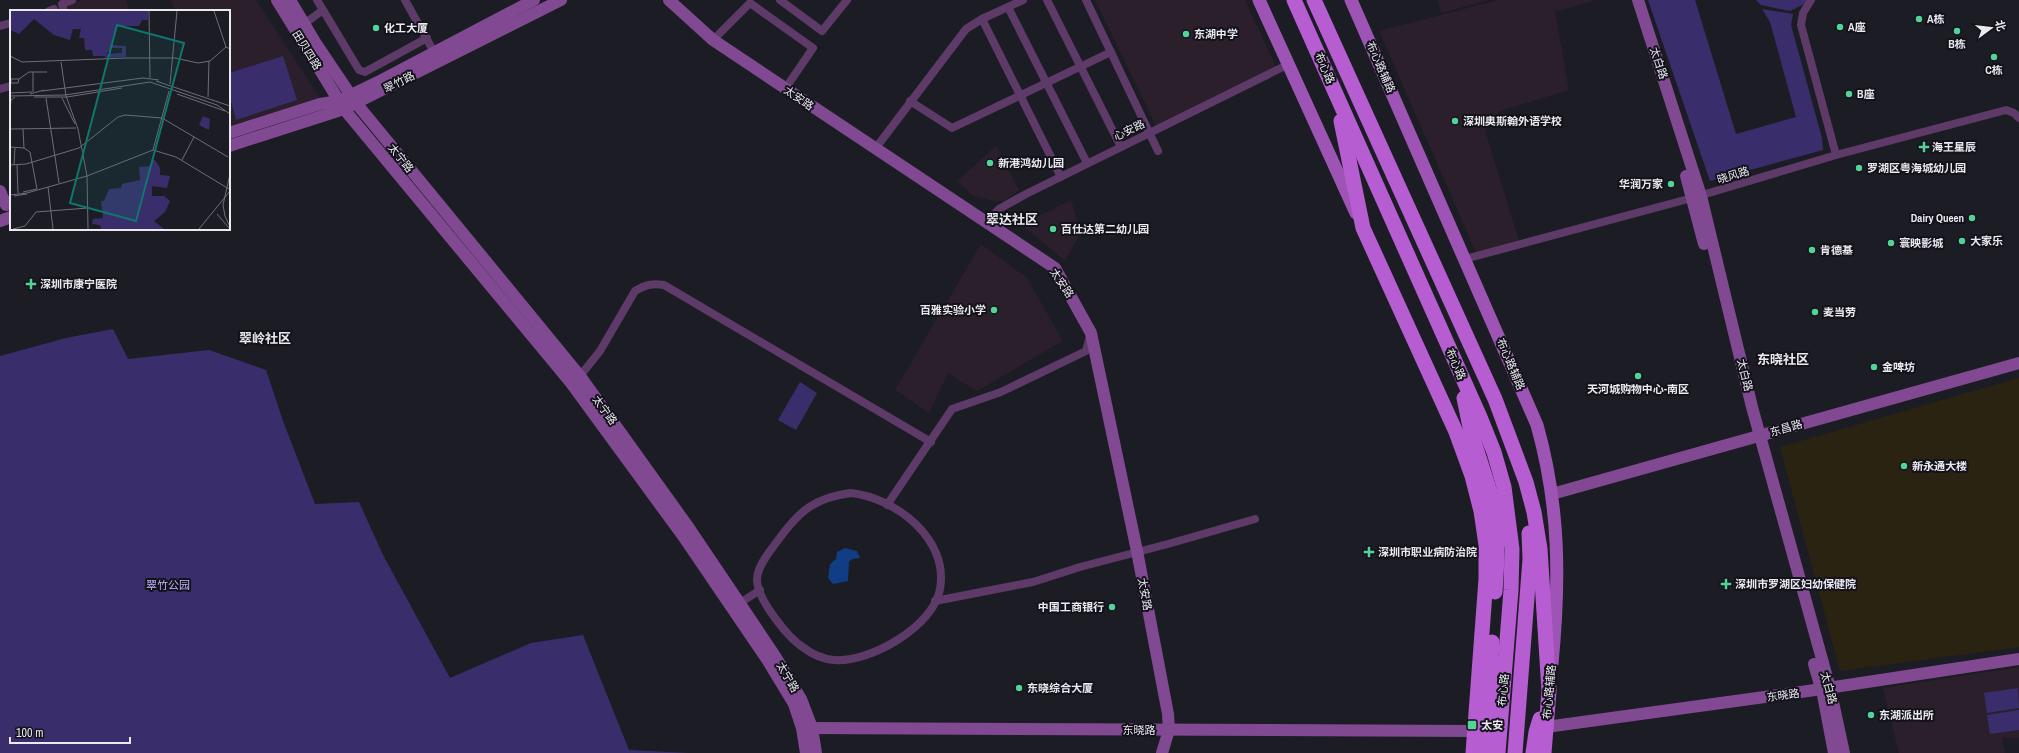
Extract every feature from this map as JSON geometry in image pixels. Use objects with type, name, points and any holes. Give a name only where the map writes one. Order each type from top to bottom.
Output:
[{"type":"highway","name":"布心路","points":[[1294,0],[1494,452],[1504,487],[1510,519],[1513,568],[1498,753]]},
{"type":"highway","name":"布心路","points":[[1314,0],[1494,399],[1526,482],[1537,529],[1549,691]]},
{"type":"highway","points":[[1336,93],[1363,228],[1456,432],[1472,476],[1481,510],[1486,545],[1486,579],[1473,753]]},
{"type":"highway","points":[[1455,362],[1472,432],[1490,492],[1497,533],[1497,559],[1485,753]]},
{"type":"highway","name":"布心路","points":[[1514,453],[1526,502],[1530,559],[1515,753]]},
{"type":"highway","points":[[1533,753],[1536,732],[1549,691]]},
{"type":"highway","name":"布心路辅路","points":[[1544,753],[1549,691]]},
{"type":"main road","name":"田贝四路","points":[[276,0],[353,99]]},
{"type":"main road","name":"田贝四路","points":[[290,0],[304,24],[310,45],[341,105]]},
{"type":"main road","name":"翠竹路","points":[[353,99],[434,52],[534,0]]},
{"type":"main road","name":"翠竹路","points":[[230,146],[341,105],[561,0]]},
{"type":"main road","name":"太安路","points":[[670,0],[713,40],[1054,268],[1091,333],[1137,551],[1168,714],[1169,730],[1162,753]]},
{"type":"main road","points":[[1258,0],[1363,228]]},
{"type":"main road","name":"布心路辅路","points":[[1351,0],[1537,425],[1546,456],[1557,539],[1557,588],[1549,691]]},
{"type":"main road","name":"太白路","points":[[1630,0],[1696,197]]},
{"type":"main road","name":"太白路","points":[[1638,0],[1696,197],[1757,436],[1844,753]]},
{"type":"main road","name":"太宁路","points":[[353,99],[580,376],[740,603],[775,656],[801,700],[807,728],[816,753]]},
{"type":"main road","name":"翠竹路","points":[[230,133],[320,104],[341,105]]},
{"type":"main road","name":"太宁路","points":[[341,105],[581,396],[683,536],[746,628],[794,704],[807,728],[806,753]]},
{"type":"main road","points":[[0,191],[6,206]]},
{"type":"main road","points":[[0,221],[10,218]]},
{"type":"main road","name":"东昌路","points":[[1552,494],[2019,363]]},
{"type":"main road","name":"东晓路","points":[[1546,727],[1826,689],[2019,659]]},
{"type":"main road","name":"太白路","points":[[1826,689],[1834,753]]},
{"type":"main road","name":"东晓路","points":[[807,728],[1475,731]]},
{"type":"street","points":[[63,7],[72,0]]},
{"type":"street","points":[[317,0],[359,70],[365,72],[427,38]]},
{"type":"street","points":[[405,0],[434,52]]},
{"type":"street","points":[[780,0],[822,31],[847,0]]},
{"type":"street","points":[[875,149],[960,35],[982,18],[1023,0]]},
{"type":"street","points":[[1047,0],[1121,147]]},
{"type":"street","points":[[1086,0],[1158,151]]},
{"type":"street","points":[[1811,0],[1802,13],[1801,25],[1836,155]]},
{"type":"street","points":[[713,40],[750,3],[813,48],[785,89]]},
{"type":"street","points":[[1008,7],[1087,164]]},
{"type":"street","points":[[304,24],[323,10]]},
{"type":"street","points":[[982,18],[1061,177]]},
{"type":"street","points":[[0,26],[10,23]]},
{"type":"street","points":[[910,101],[952,128],[1111,52]]},
{"type":"street","name":"心安路","points":[[986,223],[995,212],[1006,205],[1287,65]]},
{"type":"street","points":[[0,89],[10,86]]},
{"type":"street","name":"晓风路","points":[[1465,259],[1696,197],[1836,155],[2006,110],[2014,113],[2019,118]]},
{"type":"street","points":[[580,376],[600,351],[635,291],[643,286],[653,283],[664,285],[931,442]]},
{"type":"street","points":[[887,504],[931,442],[947,414],[952,409],[1001,392],[1086,351],[1091,333]]},
{"type":"street","points":[[840,494],[862,494],[887,504],[918,526],[927,537],[934,551],[942,576],[940,590],[936,600],[917,625],[896,642],[879,651],[857,658],[835,660],[818,657],[803,648],[788,634],[768,607],[757,580],[759,570],[782,534],[799,513],[814,504],[840,494]]},
{"type":"street","points":[[936,600],[1033,582],[1137,551],[1168,544],[1255,519]]},
{"type":"street","points":[[740,603],[760,590]]},
{"type":"shaded area","points":[[82,0],[126,0],[130,10],[69,10],[67,5]]},
{"type":"shaded area","points":[[171,0],[256,0],[320,98],[230,126],[230,10],[175,10]]},
{"type":"shaded area","name":"东湖中学","points":[[1095,0],[1245,0],[1276,67],[1157,128]]},
{"type":"shaded area","points":[[1438,0],[1489,0],[1441,13]]},
{"type":"shaded area","name":"深圳奥斯翰外语学校","points":[[1499,0],[1596,0],[1555,12],[1569,90],[1500,111],[1485,130],[1519,241],[1476,252],[1379,31]]},
{"type":"shaded area","name":"新港鸿幼儿园","points":[[996,146],[1019,190],[1004,201],[994,201],[973,196],[957,181]]},
{"type":"shaded area","name":"百仕达第二幼儿园","points":[[1071,200],[1081,232],[1065,261],[1022,225]]},
{"type":"shaded area","name":"百雅实验小学","points":[[981,244],[1027,278],[1063,341],[977,391],[948,373],[929,413],[895,390]]},
{"type":"shaded area","points":[[2019,378],[2019,647],[1840,671],[1780,447]]},
{"type":"shaded area","points":[[2019,667],[2019,738],[2002,738],[2005,753],[1899,753],[1883,688]]},
{"type":"green space","points":[[1648,0],[1695,0],[1736,134],[1796,117],[1770,22],[1762,9],[1793,14],[1791,25],[1822,138],[1823,150],[1710,181]]},
{"type":"green space","points":[[1756,0],[1812,0],[1790,11],[1761,5]]},
{"type":"green space","points":[[283,56],[297,100],[236,120],[230,97],[230,73]]},
{"type":"green space","name":"翠竹公园","points":[[113,329],[128,359],[209,350],[266,370],[283,421],[315,504],[359,502],[383,555],[450,678],[531,643],[583,635],[629,750],[689,753],[0,753],[0,356],[66,338]]},
{"type":"green space","points":[[800,382],[817,393],[796,430],[778,420]]},
{"type":"green space","points":[[2018,688],[2019,708],[1987,713],[1984,693]]},
{"type":"green space","points":[[2019,710],[2019,730],[1990,734],[1987,715]]},
{"type":"water","points":[[845,548],[857,551],[860,558],[852,559],[849,562],[848,581],[833,584],[828,578],[830,564],[836,559],[837,552]]},
{"type":"place","name":"A栋","points":[[1919,19]]},
{"type":"place","name":"A座","points":[[1840,27]]},
{"type":"place","name":"化工大厦","points":[[376,28]]},
{"type":"place","name":"B栋","points":[[1957,31]]},
{"type":"place","name":"东湖中学","points":[[1186,34]]},
{"type":"place","name":"C栋","points":[[1994,57]]},
{"type":"place","name":"B座","points":[[1849,94]]},
{"type":"place","name":"深圳奥斯翰外语学校","points":[[1455,121]]},
{"type":"place","name":"海王星辰","points":[[1924,147]]},
{"type":"place","name":"新港鸿幼儿园","points":[[990,163]]},
{"type":"place","name":"罗湖区粤海城幼儿园","points":[[1859,168]]},
{"type":"place","name":"华润万家","points":[[1671,184]]},
{"type":"place","name":"Dairy Queen","points":[[1972,218]]},
{"type":"place","name":"百仕达第二幼儿园","points":[[1053,229]]},
{"type":"place","name":"大家乐","points":[[1962,241]]},
{"type":"place","name":"寰映影城","points":[[1891,243]]},
{"type":"place","name":"肯德基","points":[[1812,250]]},
{"type":"place","name":"深圳市康宁医院","points":[[31,284]]},
{"type":"place","name":"百雅实验小学","points":[[994,310]]},
{"type":"place","name":"麦当劳","points":[[1815,312]]},
{"type":"place","name":"金啤坊","points":[[1874,367]]},
{"type":"place","name":"天河城购物中心-南区","points":[[1638,376]]},
{"type":"place","name":"新永通大楼","points":[[1904,466]]},
{"type":"place","name":"深圳市职业病防治院","points":[[1369,552]]},
{"type":"place","name":"深圳市罗湖区妇幼保健院","points":[[1726,584]]},
{"type":"place","name":"中国工商银行","points":[[1112,607]]},
{"type":"place","name":"东晓综合大厦","points":[[1019,688]]},
{"type":"place","name":"东湖派出所","points":[[1871,715]]},
{"type":"place","name":"太安","points":[[1472,725]]},
{"type":"district","name":"翠达社区","points":[[1012,219]]},
{"type":"district","name":"翠岭社区","points":[[265,338]]},
{"type":"district","name":"东晓社区","points":[[1783,359]]}]
